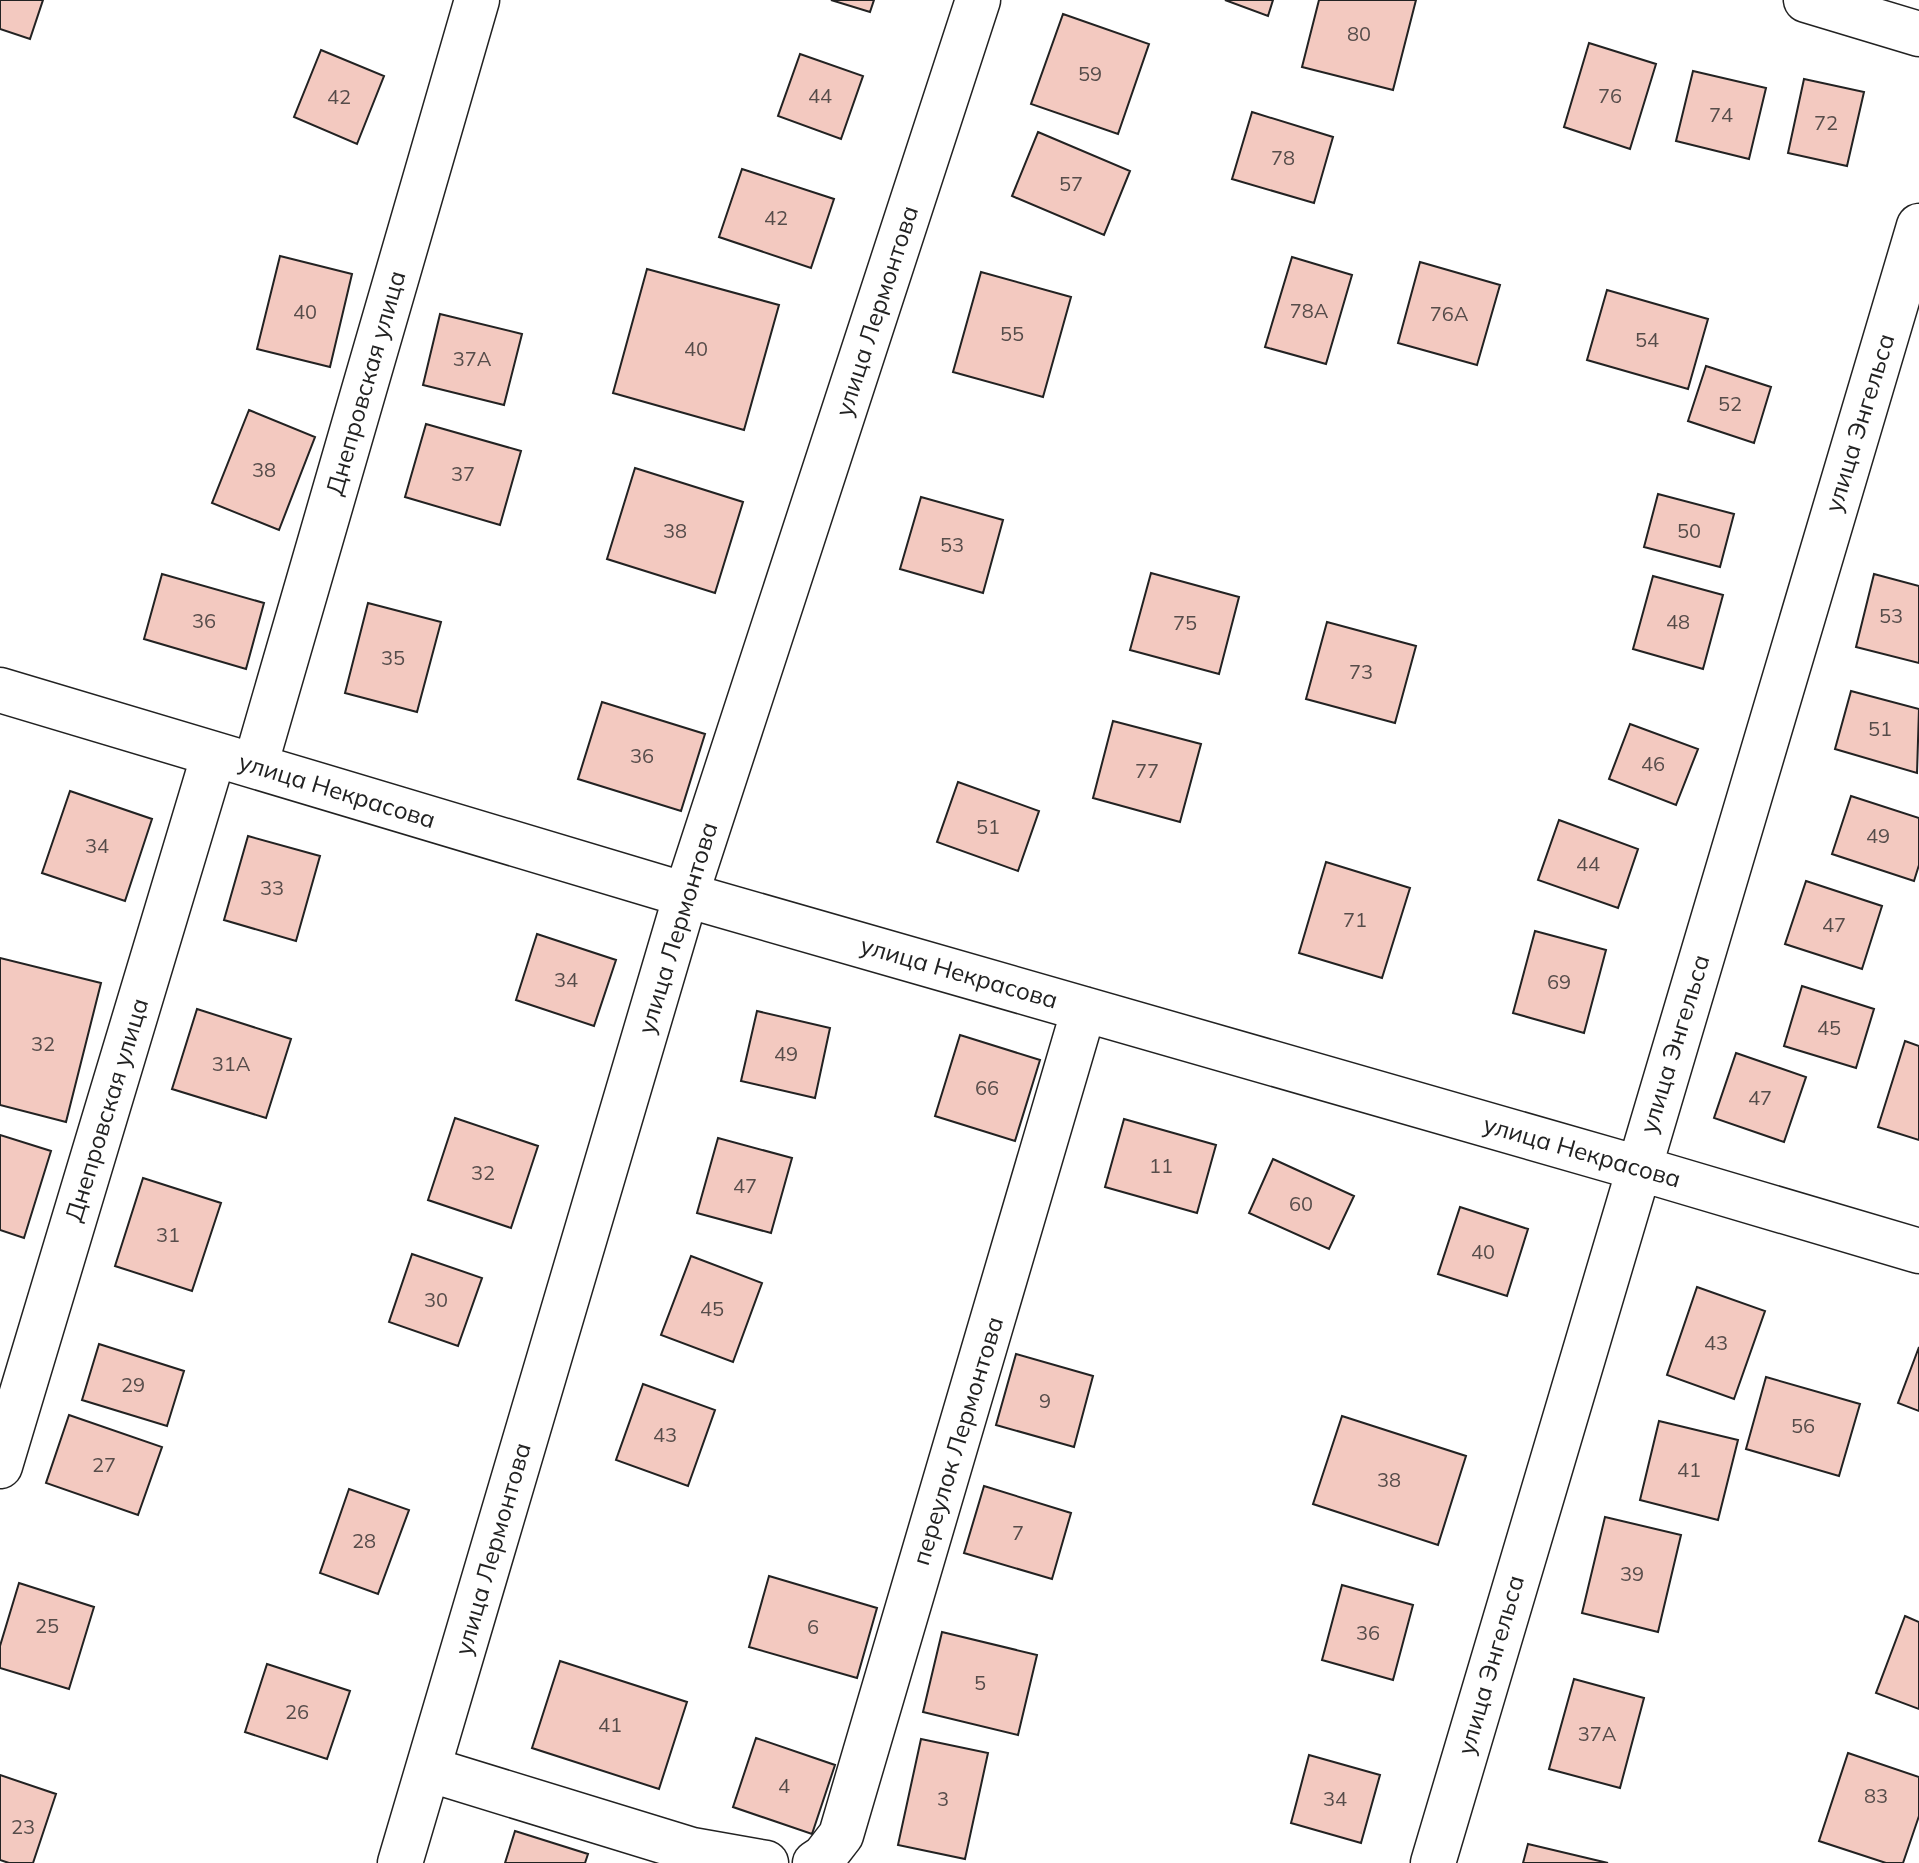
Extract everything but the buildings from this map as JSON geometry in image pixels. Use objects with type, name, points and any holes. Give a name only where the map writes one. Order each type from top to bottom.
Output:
[{"type":"street","name":"Днепровская улица","points":[[0,1466],[234,760],[477,0]]},
{"type":"street","name":"улица Лермонтова","points":[[400,1863],[686,895],[978,0]]},
{"type":"street","points":[[1806,0],[1919,34]]},
{"type":"street","name":"улица Энгельса","points":[[1433,1863],[1919,226]]},
{"type":"street","name":"улица Некрасова","points":[[0,690],[686,895],[1919,1251]]},
{"type":"street","name":"переулок Лермонтова","points":[[815,1863],[824,1857],[841,1835],[1084,1009]]},
{"type":"street","points":[[428,1769],[692,1850],[766,1863]]}]
